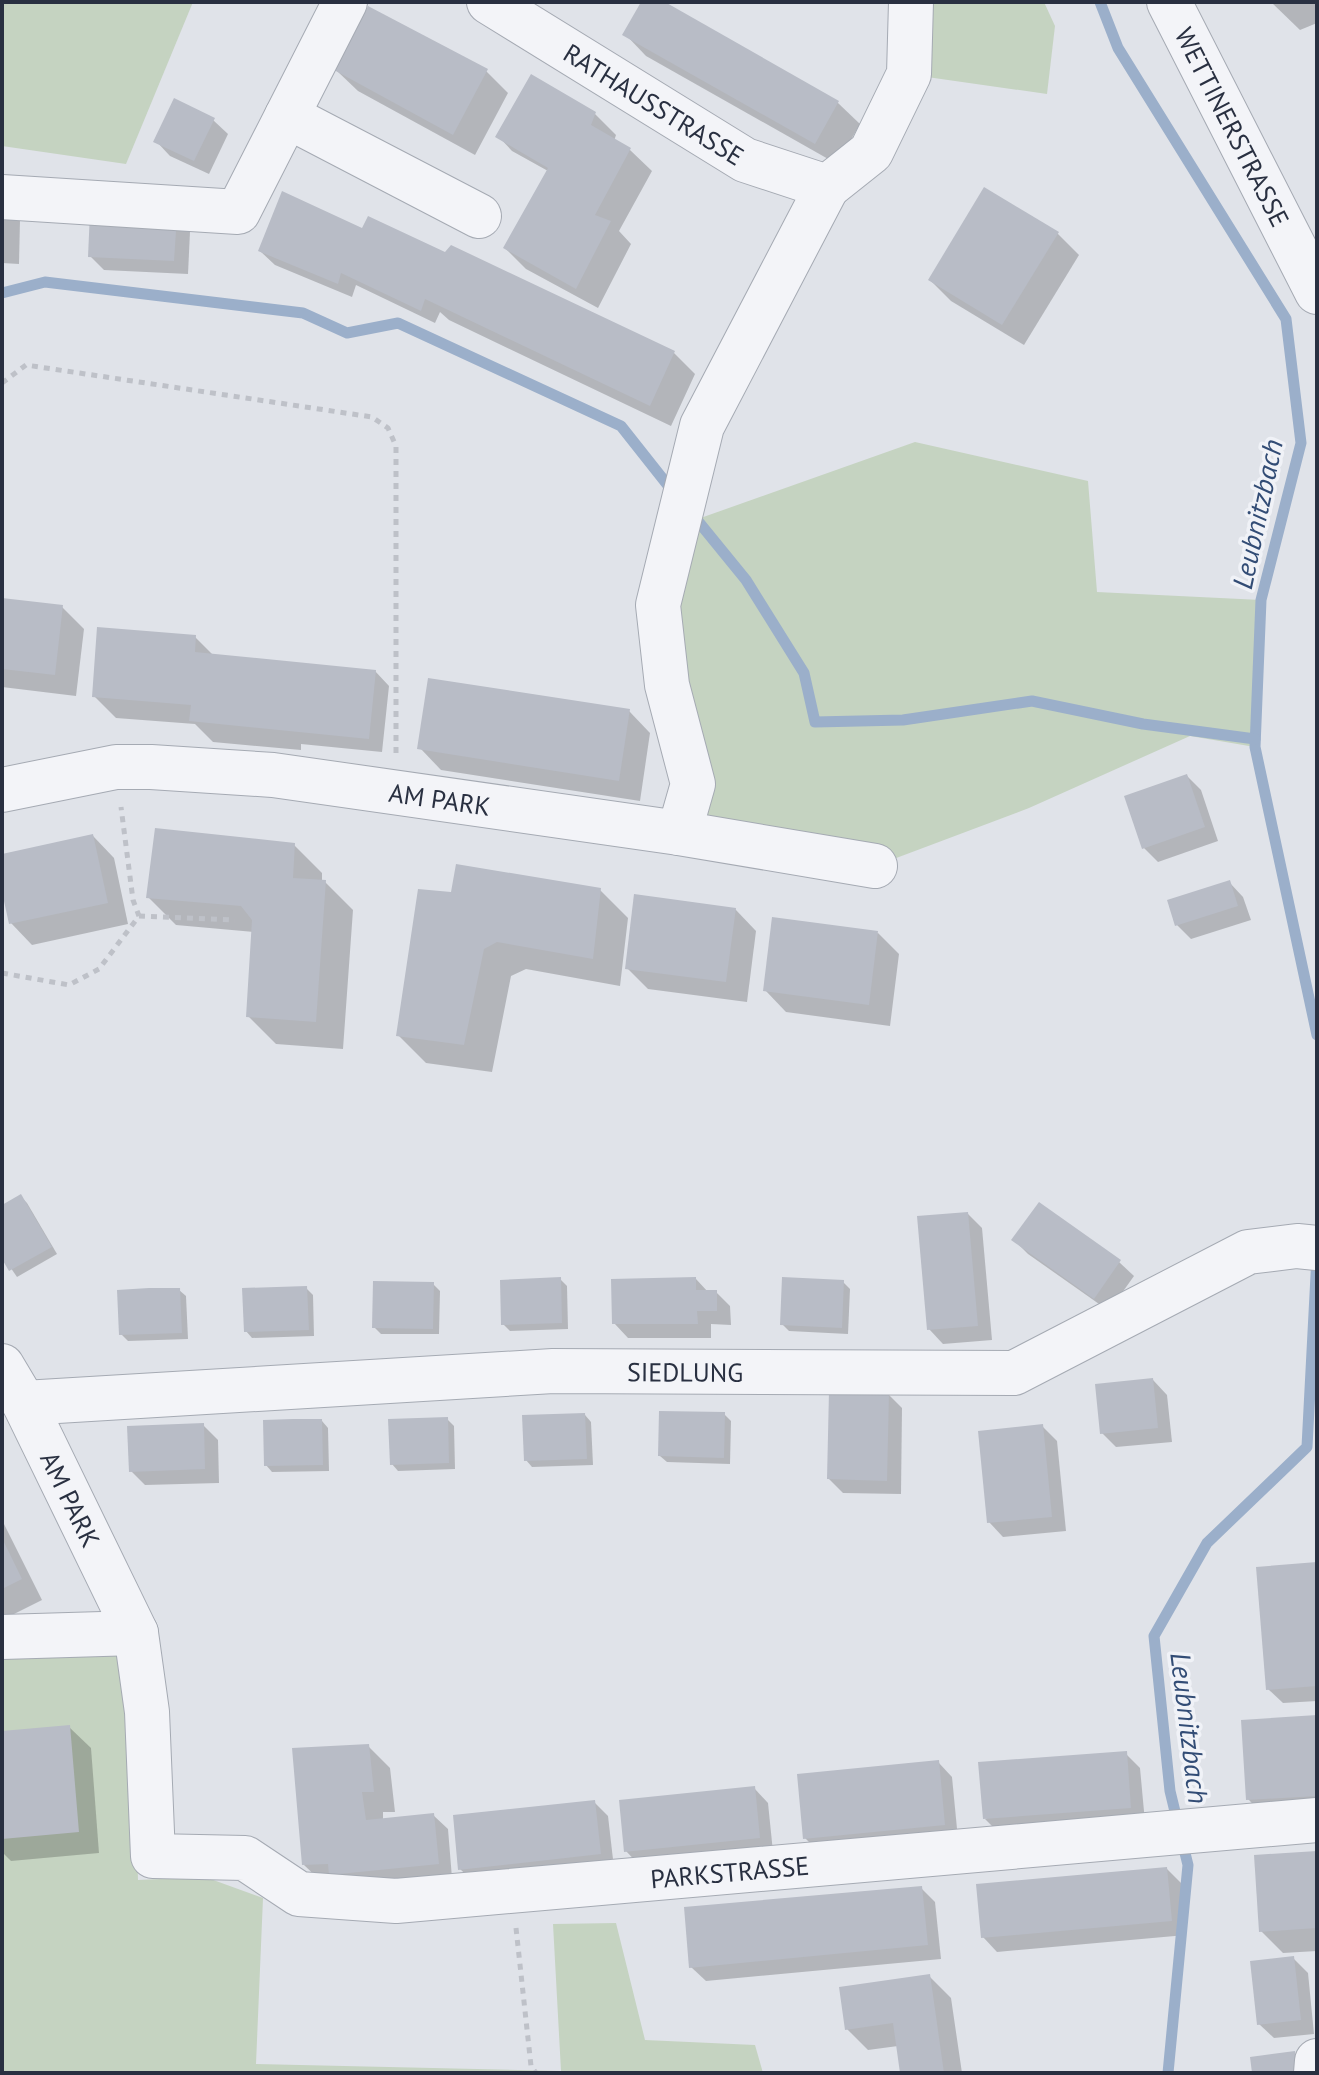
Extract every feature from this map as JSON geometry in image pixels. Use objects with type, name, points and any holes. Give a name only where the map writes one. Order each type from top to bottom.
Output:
[{"type":"street","points":[[2,197],[238,212],[345,2]]},
{"type":"street","name":"RATHAUSSTRASSE","points":[[489,2],[745,160],[827,187]]},
{"type":"street","points":[[679,833],[693,784],[667,685],[658,605],[702,426],[827,187],[871,152],[909,74],[911,2]]},
{"type":"street","name":"WETTINERSTRASSE","points":[[1169,2],[1317,292]]},
{"type":"street","points":[[287,116],[479,216]]},
{"type":"street","name":"AM PARK","points":[[2,790],[116,767],[273,775],[679,833],[875,866]]},
{"type":"street","name":"SIEDLUNG","points":[[24,1403],[553,1371],[1014,1373],[1248,1252],[1307,1247]]},
{"type":"street","name":"AM PARK","points":[[2,1366],[24,1403],[136,1633],[147,1712],[153,1856]]},
{"type":"street","points":[[2,1637],[136,1633]]},
{"type":"street","name":"PARKSTRASSE","points":[[153,1856],[245,1858],[299,1894],[396,1901],[1317,1820]]},
{"type":"street","points":[[1316,2073],[1317,2061]]},
{"type":"path","points":[[2,383],[26,365],[372,417],[388,428],[396,446],[396,793]]},
{"type":"path","points":[[116,767],[133,900],[139,916]]},
{"type":"path","points":[[139,916],[235,920]]},
{"type":"path","points":[[2,973],[69,985],[99,969],[139,916]]},
{"type":"path","points":[[512,1891],[531,2066],[536,2073]]},
{"type":"green space","points":[[2,2],[193,2],[126,164],[2,146]]},
{"type":"green space","points":[[932,2],[1044,2],[1055,26],[1047,94],[927,77]]},
{"type":"green space","points":[[915,442],[1088,481],[1097,592],[1261,600],[1255,747],[1190,736],[1029,808],[875,866],[679,833],[667,685],[678,526]]},
{"type":"green space","points":[[122,1640],[133,1706],[138,1880],[205,1877],[263,1898],[256,2064],[561,2071],[553,1924],[616,1923],[645,2040],[755,2045],[763,2073],[2,2073],[2,1660]]},
{"type":"building","points":[[641,2],[665,2],[839,101],[815,144],[622,35]]},
{"type":"building","points":[[368,6],[488,69],[453,135],[334,70]]},
{"type":"building","points":[[531,74],[596,112],[591,125],[631,148],[595,215],[611,221],[576,289],[503,248],[548,168],[495,137]]},
{"type":"building","points":[[174,98],[215,118],[194,161],[153,142]]},
{"type":"building","points":[[984,187],[1059,232],[1002,325],[928,280]]},
{"type":"building","points":[[282,191],[362,228],[368,216],[445,252],[451,245],[675,351],[650,406],[425,299],[421,311],[341,273],[338,284],[258,251]]},
{"type":"building","points":[[90,212],[177,216],[174,261],[88,257]]},
{"type":"building","points":[[2,598],[63,605],[55,675],[2,669]]},
{"type":"building","points":[[97,627],[196,635],[195,652],[376,670],[369,739],[189,721],[191,705],[92,697]]},
{"type":"building","points":[[428,678],[630,709],[619,781],[417,749]]},
{"type":"building","points":[[1187,774],[1205,827],[1142,849],[1124,796]]},
{"type":"building","points":[[155,828],[295,843],[293,878],[326,880],[316,1022],[246,1017],[252,920],[241,906],[146,898]]},
{"type":"building","points":[[93,834],[108,903],[9,924],[2,892],[2,854]]},
{"type":"building","points":[[456,864],[601,888],[593,959],[497,942],[484,949],[464,1045],[396,1036],[418,889],[451,892]]},
{"type":"building","points":[[1230,880],[1238,906],[1175,926],[1167,900]]},
{"type":"building","points":[[634,894],[736,908],[726,982],[625,969]]},
{"type":"building","points":[[772,917],[878,931],[869,1005],[763,991]]},
{"type":"building","points":[[21,1194],[52,1247],[9,1271],[2,1259],[2,1205]]},
{"type":"building","points":[[1039,1202],[1121,1260],[1094,1299],[1011,1240]]},
{"type":"building","points":[[968,1212],[978,1326],[927,1330],[917,1216]]},
{"type":"building","points":[[561,1277],[562,1323],[501,1325],[500,1280]]},
{"type":"building","points":[[696,1277],[696,1290],[717,1290],[717,1311],[697,1311],[698,1324],[612,1324],[611,1279]]},
{"type":"building","points":[[782,1277],[844,1280],[842,1328],[780,1325]]},
{"type":"building","points":[[373,1281],[434,1282],[433,1329],[372,1328]]},
{"type":"building","points":[[307,1286],[309,1330],[244,1332],[242,1288]]},
{"type":"building","points":[[180,1288],[182,1333],[119,1335],[117,1290]]},
{"type":"building","points":[[1153,1378],[1158,1428],[1100,1434],[1095,1384]]},
{"type":"building","points":[[829,1391],[889,1392],[887,1481],[827,1479]]},
{"type":"building","points":[[659,1411],[725,1412],[724,1458],[658,1456]]},
{"type":"building","points":[[585,1413],[587,1459],[524,1461],[522,1415]]},
{"type":"building","points":[[448,1417],[449,1463],[390,1465],[388,1419]]},
{"type":"building","points":[[322,1419],[323,1465],[264,1466],[263,1420]]},
{"type":"building","points":[[204,1423],[205,1469],[129,1472],[127,1426]]},
{"type":"building","points":[[1043,1424],[1052,1517],[987,1523],[978,1431]]},
{"type":"building","points":[[2,1538],[22,1579],[2,1589]]},
{"type":"building","points":[[1317,1562],[1317,1686],[1266,1690],[1256,1567]]},
{"type":"building","points":[[1317,1715],[1317,1796],[1246,1800],[1241,1720]]},
{"type":"building","points":[[70,1725],[79,1832],[2,1839],[2,1731]]},
{"type":"building","points":[[369,1744],[374,1792],[362,1792],[366,1820],[434,1813],[439,1864],[329,1875],[328,1864],[302,1865],[292,1748]]},
{"type":"building","points":[[1127,1751],[1131,1808],[983,1819],[978,1762]]},
{"type":"building","points":[[939,1760],[945,1825],[803,1839],[797,1774]]},
{"type":"building","points":[[755,1786],[760,1838],[624,1852],[619,1800]]},
{"type":"building","points":[[595,1800],[601,1854],[458,1870],[453,1815]]},
{"type":"building","points":[[1317,1851],[1317,1928],[1259,1932],[1254,1855]]},
{"type":"building","points":[[1167,1867],[1172,1921],[981,1938],[976,1884]]},
{"type":"building","points":[[922,1886],[928,1945],[689,1968],[684,1907]]},
{"type":"building","points":[[1294,1956],[1301,2020],[1257,2025],[1250,1961]]},
{"type":"building","points":[[930,1974],[944,2073],[900,2073],[893,2023],[845,2030],[839,1987]]},
{"type":"building","points":[[1295,2051],[1298,2073],[1252,2073],[1250,2057]]},
{"type":"waterway","name":"Leubnitzbach","points":[[1100,2],[1118,48],[1286,319],[1301,443],[1261,600],[1255,747],[1317,1035]]},
{"type":"waterway","points":[[2,293],[45,282],[303,313],[347,333],[398,323],[621,426],[674,493]]},
{"type":"waterway","points":[[693,515],[746,580],[804,673],[815,722],[903,720],[1032,701],[1143,724],[1255,739]]},
{"type":"waterway","name":"Leubnitzbach","points":[[1178,1824],[1170,1791],[1154,1636],[1207,1543],[1307,1447],[1317,1256]]},
{"type":"waterway","name":"Leubnitzbach","points":[[1168,2073],[1188,1865],[1182,1841]]}]
